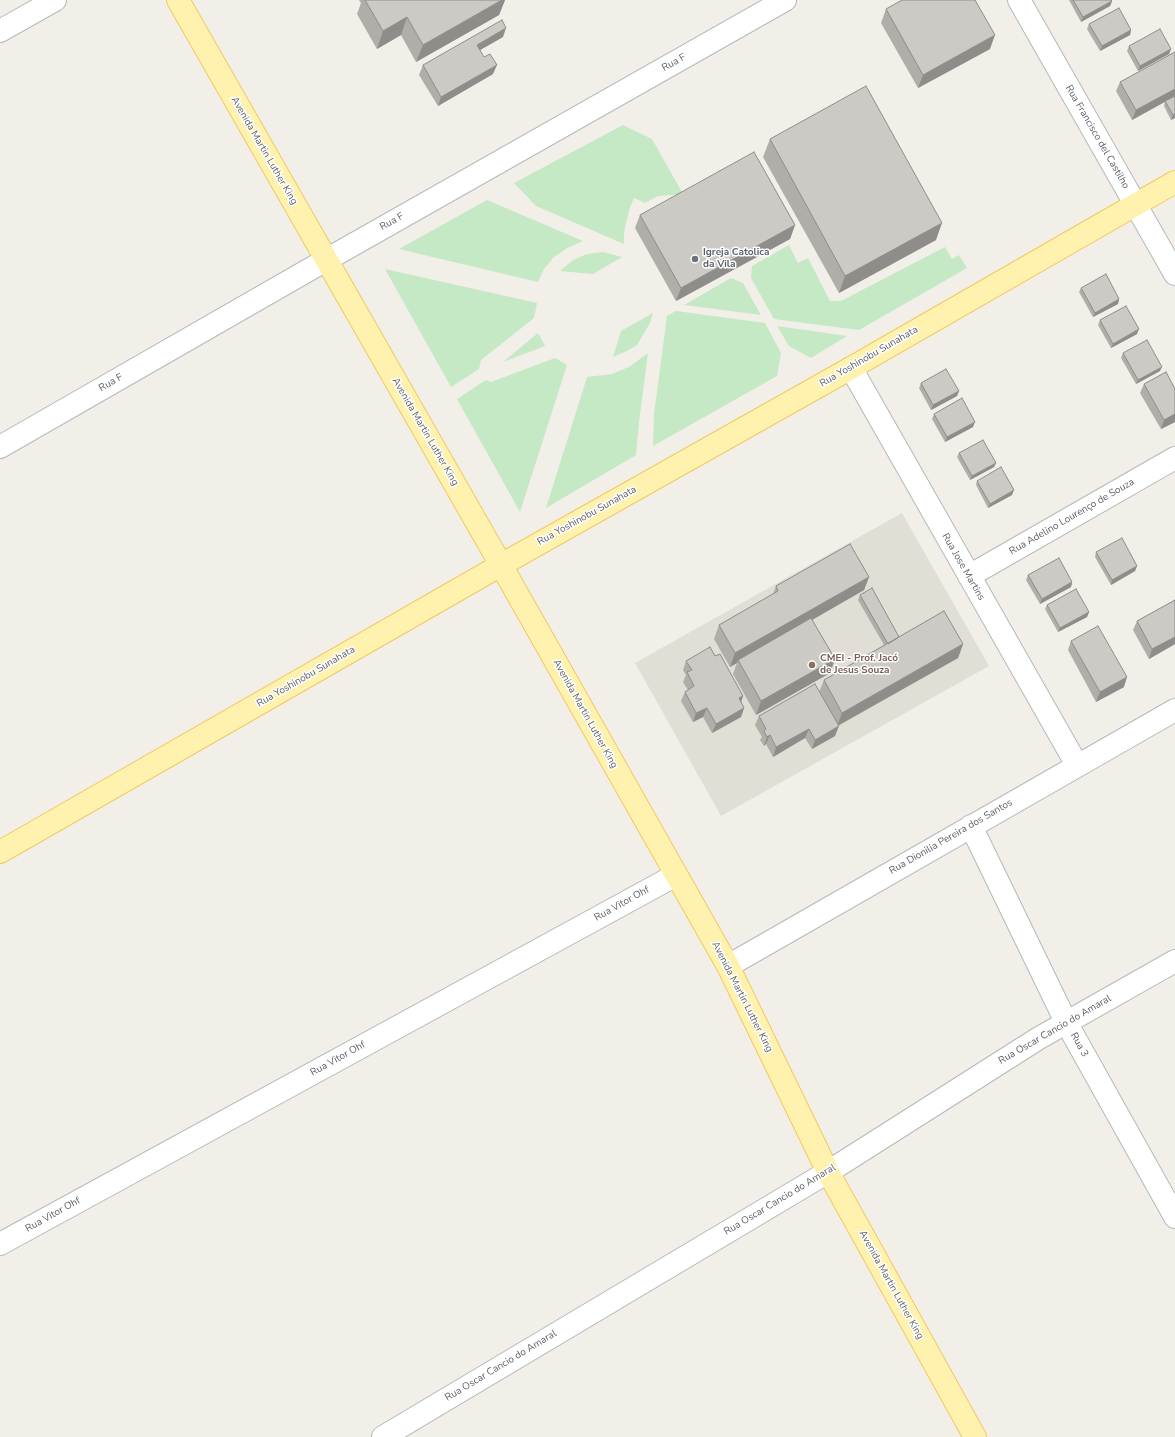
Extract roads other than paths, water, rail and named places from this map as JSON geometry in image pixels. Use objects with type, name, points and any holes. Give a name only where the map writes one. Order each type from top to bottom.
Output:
[{"type":"main road","name":"Avenida Martin Luther King","points":[[178,0],[728,966],[828,1172],[975,1437]]},
{"type":"main road","name":"Rua Yoshinobu Sunahata","points":[[0,852],[501,565],[852,368],[1175,182]]},
{"type":"street","points":[[0,31],[55,0]]},
{"type":"street","name":"Rua F","points":[[0,447],[326,260],[786,0]]},
{"type":"street","name":"Rua Francisco del Castilho","points":[[1019,0],[1175,274]]},
{"type":"street","name":"Rua Jose Martins","points":[[852,368],[1077,765]]},
{"type":"street","name":"Rua Adelino Lourenço de Souza","points":[[969,576],[1175,458]]},
{"type":"street","name":"Rua Dionilia Pereira dos Santos","points":[[728,966],[1175,710]]},
{"type":"street","name":"Rua 3","points":[[971,826],[1066,1022],[1175,1217]]},
{"type":"street","name":"Rua Vitor Ohf","points":[[0,1244],[676,875]]},
{"type":"street","name":"Rua Oscar Cancio do Amaral","points":[[383,1437],[828,1172],[1038,1038],[1175,961]]},
{"type":"place","name":"Igreja Catolica da Vila","points":[[695,259]]},
{"type":"place","name":"CMEI - Prof. Jacó de Jesus Souza","points":[[812,665]]}]
